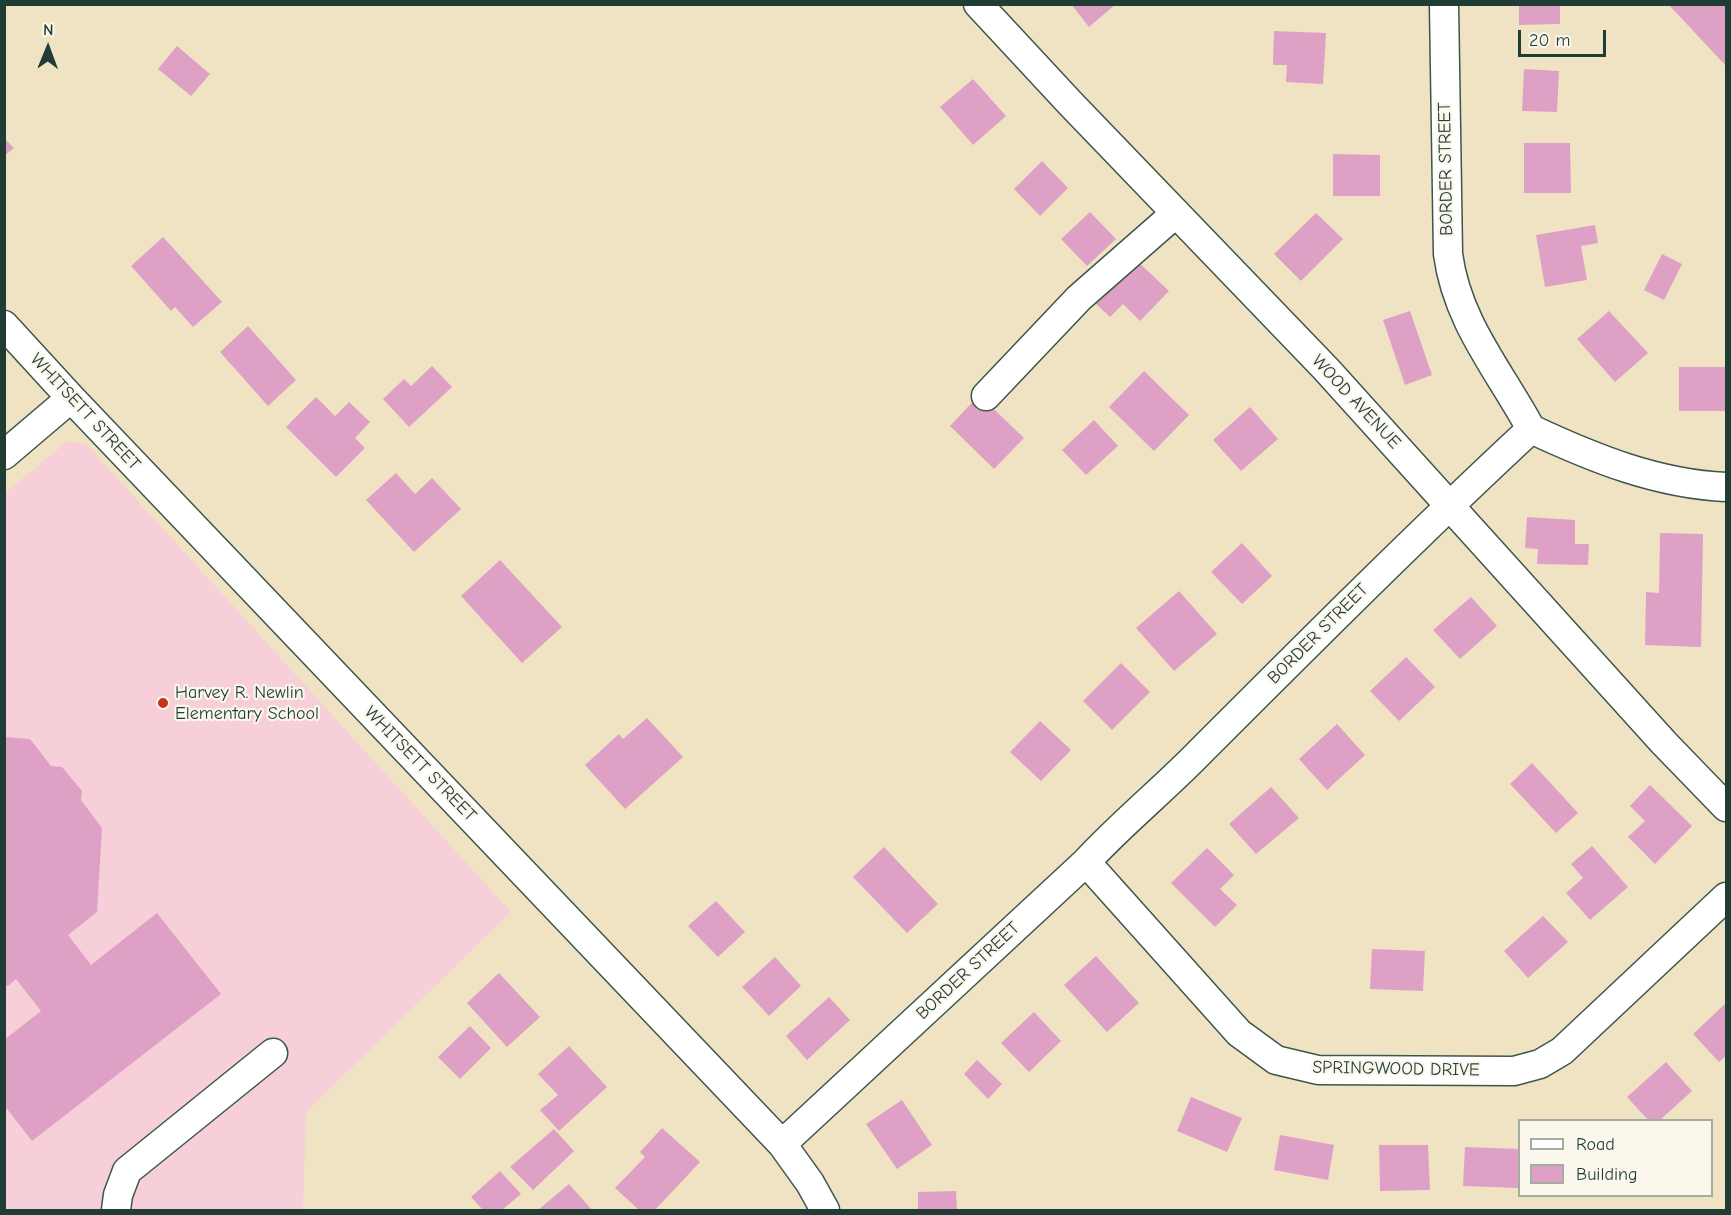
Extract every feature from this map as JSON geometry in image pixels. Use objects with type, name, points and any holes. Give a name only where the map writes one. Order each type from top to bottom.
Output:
[{"type":"street","name":"WOOD AVENUE","points":[[978,4],[1326,369],[1664,743],[1726,807]]},
{"type":"street","name":"BORDER STREET","points":[[782,1144],[1086,862],[1114,831],[1197,755],[1449,505],[1531,429],[1510,390],[1479,345],[1462,309],[1450,273],[1444,4]]},
{"type":"street","points":[[986,396],[1079,298],[1176,213]]},
{"type":"street","name":"WHITSETT STREET","points":[[4,325],[782,1144],[810,1183],[825,1210]]},
{"type":"street","points":[[4,455],[72,398]]},
{"type":"street","points":[[1531,429],[1581,452],[1652,477],[1700,486],[1726,487]]},
{"type":"street","name":"SPRINGWOOD DRIVE","points":[[1086,862],[1239,1033],[1276,1060],[1318,1070],[1514,1071],[1540,1064],[1562,1051],[1726,897]]},
{"type":"street","points":[[116,1210],[117,1195],[128,1170],[273,1053]]},
{"type":"shaded area","name":"Harvey R. Newlin Elementary School","points":[[68,441],[87,445],[511,912],[306,1112],[303,1210],[5,1210],[5,493]]},
{"type":"building","points":[[1071,4],[1116,4],[1089,27]]},
{"type":"building","points":[[1519,4],[1560,4],[1560,24],[1519,25]]},
{"type":"building","points":[[1668,4],[1726,4],[1726,66]]},
{"type":"building","points":[[1274,31],[1326,33],[1323,84],[1286,82],[1287,65],[1273,65]]},
{"type":"building","points":[[177,46],[210,74],[191,96],[158,69]]},
{"type":"building","points":[[1524,69],[1559,71],[1557,112],[1522,111]]},
{"type":"building","points":[[973,79],[1006,116],[973,145],[940,107]]},
{"type":"building","points":[[4,138],[14,148],[4,156]]},
{"type":"building","points":[[1524,143],[1570,143],[1571,193],[1524,193]]},
{"type":"building","points":[[1333,154],[1380,155],[1380,196],[1333,196]]},
{"type":"building","points":[[1042,161],[1068,188],[1040,216],[1014,189]]},
{"type":"building","points":[[1090,212],[1116,239],[1087,266],[1061,239]]},
{"type":"building","points":[[1316,213],[1343,239],[1301,281],[1274,254]]},
{"type":"building","points":[[1595,225],[1598,243],[1581,246],[1587,280],[1545,287],[1536,235]]},
{"type":"building","points":[[163,237],[222,302],[193,327],[175,307],[171,311],[131,266]]},
{"type":"building","points":[[1662,254],[1682,264],[1664,300],[1644,290]]},
{"type":"building","points":[[1134,258],[1169,291],[1140,321],[1123,304],[1110,317],[1093,301]]},
{"type":"building","points":[[1410,311],[1432,375],[1405,385],[1383,320]]},
{"type":"building","points":[[1609,311],[1648,353],[1615,382],[1577,339]]},
{"type":"building","points":[[248,326],[296,380],[268,406],[220,352]]},
{"type":"building","points":[[432,366],[452,387],[409,427],[383,399],[404,379],[411,386]]},
{"type":"building","points":[[1679,367],[1726,367],[1726,411],[1679,411]]},
{"type":"building","points":[[1144,371],[1189,415],[1154,451],[1109,407]]},
{"type":"building","points":[[979,395],[1024,438],[994,469],[950,426]]},
{"type":"building","points":[[316,397],[335,416],[349,402],[370,422],[355,438],[365,448],[336,477],[286,427]]},
{"type":"building","points":[[1250,407],[1278,439],[1241,471],[1213,440]]},
{"type":"building","points":[[1094,420],[1118,446],[1086,475],[1062,450]]},
{"type":"building","points":[[396,473],[415,494],[432,478],[461,509],[414,552],[366,500]]},
{"type":"building","points":[[1527,517],[1575,520],[1575,544],[1589,544],[1588,565],[1537,564],[1538,549],[1525,548]]},
{"type":"building","points":[[1660,533],[1703,534],[1701,647],[1645,645],[1646,592],[1659,593]]},
{"type":"building","points":[[1242,543],[1272,576],[1242,604],[1211,572]]},
{"type":"building","points":[[500,560],[562,627],[522,663],[461,596]]},
{"type":"building","points":[[1179,591],[1217,634],[1174,671],[1136,628]]},
{"type":"building","points":[[1471,597],[1497,626],[1460,659],[1433,630]]},
{"type":"building","points":[[1406,657],[1435,687],[1399,721],[1370,691]]},
{"type":"building","points":[[1121,663],[1150,692],[1112,730],[1083,701]]},
{"type":"building","points":[[647,718],[683,757],[625,809],[585,765],[619,734],[623,739]]},
{"type":"building","points":[[1040,721],[1071,750],[1041,781],[1010,752]]},
{"type":"building","points":[[1337,724],[1365,755],[1327,790],[1299,759]]},
{"type":"building","points":[[4,737],[30,739],[51,766],[62,767],[82,791],[81,800],[102,828],[97,912],[68,935],[91,965],[157,913],[221,994],[32,1141],[4,1105],[4,1040],[41,1011],[16,979],[8,986],[4,985]]},
{"type":"building","points":[[1532,763],[1578,813],[1556,833],[1510,784]]},
{"type":"building","points":[[1650,785],[1692,826],[1655,864],[1628,837],[1645,821],[1630,806]]},
{"type":"building","points":[[1271,787],[1299,818],[1256,854],[1229,824]]},
{"type":"building","points":[[1592,846],[1628,887],[1590,920],[1566,893],[1583,878],[1571,864]]},
{"type":"building","points":[[884,847],[938,904],[907,933],[853,877]]},
{"type":"building","points":[[1207,848],[1234,875],[1220,889],[1237,905],[1215,927],[1171,883]]},
{"type":"building","points":[[716,901],[745,932],[718,957],[688,926]]},
{"type":"building","points":[[1543,916],[1568,942],[1528,978],[1504,951]]},
{"type":"building","points":[[1372,949],[1425,951],[1423,991],[1370,989]]},
{"type":"building","points":[[1096,956],[1139,1003],[1107,1032],[1064,985]]},
{"type":"building","points":[[775,957],[801,986],[769,1016],[742,987]]},
{"type":"building","points":[[499,973],[540,1017],[507,1047],[467,1003]]},
{"type":"building","points":[[829,997],[850,1020],[807,1060],[786,1036]]},
{"type":"building","points":[[1726,1003],[1726,1056],[1719,1062],[1693,1034]]},
{"type":"building","points":[[1034,1012],[1061,1041],[1029,1072],[1001,1043]]},
{"type":"building","points":[[470,1026],[491,1048],[460,1079],[438,1057]]},
{"type":"building","points":[[569,1046],[607,1087],[559,1131],[540,1110],[558,1095],[538,1074]]},
{"type":"building","points":[[977,1060],[1002,1084],[988,1099],[964,1074]]},
{"type":"building","points":[[1666,1062],[1692,1091],[1661,1119],[1647,1119],[1627,1097]]},
{"type":"building","points":[[1191,1097],[1242,1118],[1227,1152],[1177,1131]]},
{"type":"building","points":[[902,1100],[932,1145],[897,1169],[866,1124]]},
{"type":"building","points":[[662,1128],[700,1162],[655,1210],[639,1210],[615,1188],[645,1157],[640,1152]]},
{"type":"building","points":[[554,1129],[574,1151],[533,1190],[510,1167]]},
{"type":"building","points":[[1280,1135],[1334,1145],[1328,1180],[1274,1170]]},
{"type":"building","points":[[1379,1145],[1428,1145],[1430,1190],[1380,1191]]},
{"type":"building","points":[[1465,1147],[1518,1149],[1518,1188],[1463,1186]]},
{"type":"building","points":[[500,1171],[521,1194],[502,1210],[483,1210],[471,1197]]},
{"type":"building","points":[[569,1184],[592,1210],[538,1210]]},
{"type":"building","points":[[956,1191],[957,1210],[918,1210],[918,1192]]},
{"type":"place","name":"Harvey R. Newlin Elementary School","points":[[163,703]]}]
